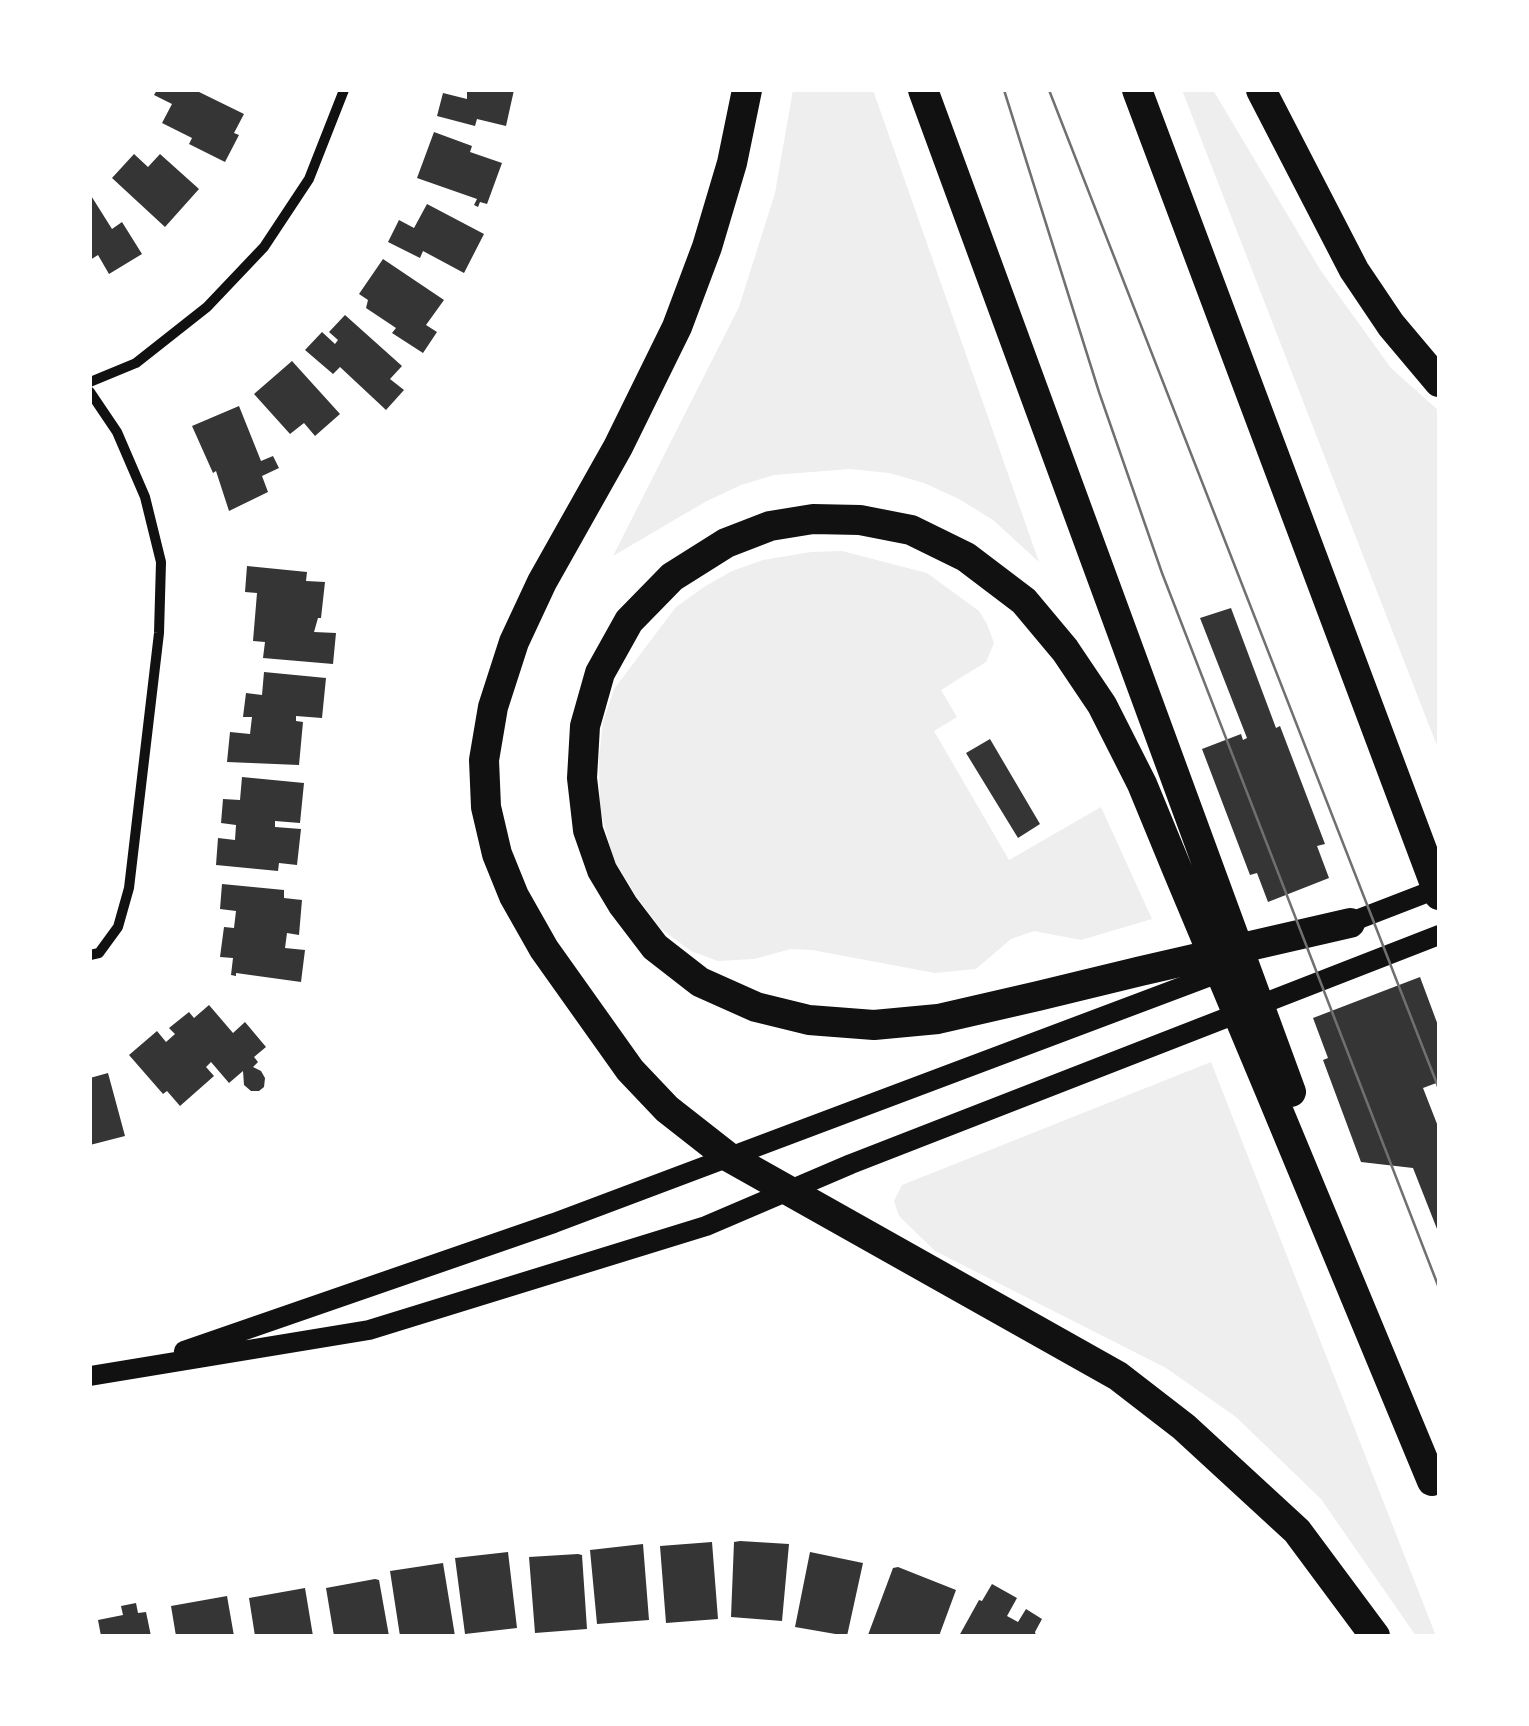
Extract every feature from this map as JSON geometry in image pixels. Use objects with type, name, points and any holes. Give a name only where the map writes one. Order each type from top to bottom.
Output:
[{"type":"highway","points":[[748,90],[707,247],[676,327],[618,447],[542,582],[514,642],[492,706],[484,760],[486,808],[497,854],[514,896],[544,948],[630,1070],[666,1109],[727,1156],[1046,1333],[1132,1386],[1184,1426],[1297,1532],[1375,1636]]},
{"type":"highway","points":[[923,90],[1435,1490]]},
{"type":"highway","points":[[1137,90],[1439,892]]},
{"type":"highway","points":[[1260,90],[1354,270],[1391,326],[1439,382]]},
{"type":"highway","points":[[1218,299],[1439,836]]},
{"type":"highway","points":[[1350,923],[1146,985],[938,1019],[874,1025],[809,1020],[756,1007],[700,982],[656,947],[602,870],[588,830],[582,778],[586,726],[600,673],[628,621],[672,577],[726,544],[770,526],[813,518],[860,520],[911,530],[966,557],[1024,601],[1065,650],[1102,705],[1142,784],[1435,1490]]},
{"type":"main road","points":[[1350,923],[1439,892]]},
{"type":"main road","points":[[90,1376],[369,1330],[706,1226],[1168,1039],[1439,935]]},
{"type":"main road","points":[[125,1371],[392,1280],[727,1156],[1146,985]]},
{"type":"street","points":[[90,382],[136,363],[207,307],[264,247],[309,179],[344,90]]},
{"type":"street","points":[[90,392],[117,432],[145,497],[161,562],[159,633],[129,888],[118,926],[100,952],[90,955]]},
{"type":"shaded area","points":[[793,90],[873,90],[1039,562],[993,520],[959,499],[889,473],[850,469],[774,475],[741,485],[613,556],[739,307],[775,193]]},
{"type":"shaded area","points":[[1182,90],[1213,90],[1321,271],[1391,368],[1439,411],[1439,751]]},
{"type":"shaded area","points":[[842,551],[927,573],[979,611],[987,624],[994,643],[986,662],[941,690],[957,717],[934,731],[1009,860],[1101,807],[1152,919],[1081,940],[1034,931],[1011,939],[976,969],[935,973],[812,950],[791,949],[754,959],[718,961],[691,951],[661,929],[613,858],[600,809],[603,722],[614,689],[676,607],[704,587],[763,560]]},
{"type":"shaded area","points":[[1211,1062],[1436,1636],[1416,1636],[1321,1499],[1236,1417],[1166,1368],[935,1251],[899,1216],[894,1201],[902,1185]]},
{"type":"building","points":[[157,90],[195,90],[244,114],[234,133],[239,135],[225,162],[189,144],[192,138],[162,123],[172,104],[154,95]]},
{"type":"building","points":[[467,90],[514,90],[506,126],[477,119],[475,126],[437,116],[443,93],[467,99]]},
{"type":"building","points":[[434,132],[472,146],[470,152],[502,163],[487,204],[480,202],[478,207],[474,205],[477,199],[417,178]]},
{"type":"building","points":[[134,154],[148,167],[160,154],[199,189],[165,227],[112,178]]},
{"type":"building","points":[[90,194],[112,229],[122,222],[142,254],[109,274],[98,255],[90,260]]},
{"type":"building","points":[[427,204],[484,234],[464,273],[423,251],[420,258],[388,242],[399,220],[414,228]]},
{"type":"building","points":[[383,259],[444,300],[426,325],[437,332],[423,353],[392,333],[396,328],[366,308],[368,300],[359,294]]},
{"type":"building","points":[[345,315],[402,366],[390,379],[404,390],[386,410],[340,367],[333,374],[305,350],[322,332],[335,344],[338,340],[329,332]]},
{"type":"building","points":[[292,361],[340,414],[315,436],[304,423],[290,434],[254,394]]},
{"type":"building","points":[[239,406],[261,461],[273,456],[279,468],[262,476],[268,492],[229,511],[216,471],[213,473],[192,426]]},
{"type":"building","points":[[247,566],[307,572],[306,581],[325,582],[321,618],[314,632],[336,633],[333,664],[263,658],[265,642],[253,641],[257,593],[245,592]]},
{"type":"building","points":[[1231,608],[1325,844],[1317,846],[1329,878],[1268,902],[1257,873],[1250,875],[1202,749],[1241,734],[1243,740],[1247,738],[1200,618]]},
{"type":"building","points":[[264,672],[326,678],[322,718],[296,716],[296,721],[303,722],[299,765],[227,762],[230,732],[250,734],[252,717],[243,717],[246,693],[262,695]]},
{"type":"building","points":[[990,739],[1040,824],[1018,838],[966,753]]},
{"type":"building","points":[[242,777],[304,783],[300,823],[275,821],[275,827],[301,829],[297,865],[279,863],[278,871],[216,865],[218,838],[235,840],[236,825],[221,823],[223,799],[240,800]]},
{"type":"building","points":[[222,884],[284,890],[284,898],[302,900],[299,935],[287,933],[285,948],[305,950],[301,982],[231,975],[233,958],[220,957],[224,927],[234,928],[236,911],[220,909]]},
{"type":"building","points":[[1420,977],[1439,1028],[1439,1082],[1423,1088],[1439,1129],[1439,1234],[1413,1168],[1361,1162],[1323,1060],[1328,1058],[1313,1018]]},
{"type":"building","points":[[209,1005],[233,1033],[245,1022],[266,1047],[254,1057],[258,1062],[253,1067],[265,1078],[264,1087],[251,1091],[244,1085],[243,1071],[229,1083],[211,1062],[206,1067],[214,1076],[180,1106],[167,1091],[163,1094],[129,1055],[157,1031],[166,1042],[175,1034],[169,1028],[189,1012],[194,1018]]},
{"type":"building","points":[[108,1073],[125,1136],[90,1145],[90,1078]]},
{"type":"building","points":[[712,1542],[718,1619],[666,1623],[660,1546]]},
{"type":"building","points":[[734,1542],[789,1544],[782,1621],[731,1617]]},
{"type":"building","points":[[643,1544],[649,1620],[597,1624],[590,1550]]},
{"type":"building","points":[[508,1552],[517,1628],[465,1634],[455,1558]]},
{"type":"building","points":[[810,1552],[863,1563],[847,1636],[795,1627]]},
{"type":"building","points":[[582,1555],[587,1629],[535,1633],[529,1557]]},
{"type":"building","points":[[443,1563],[455,1636],[400,1636],[390,1571]]},
{"type":"building","points":[[893,1568],[956,1590],[939,1636],[868,1635]]},
{"type":"building","points":[[379,1580],[389,1636],[334,1636],[326,1588]]},
{"type":"building","points":[[992,1584],[1017,1598],[1007,1616],[1018,1622],[1026,1609],[1042,1619],[1036,1636],[959,1636]]},
{"type":"building","points":[[305,1588],[313,1636],[255,1636],[249,1598]]},
{"type":"building","points":[[227,1596],[234,1636],[176,1636],[171,1606]]},
{"type":"building","points":[[136,1603],[138,1613],[146,1612],[151,1636],[101,1636],[98,1620],[123,1615],[121,1606]]},
{"type":"tram line","points":[[1004,90],[1099,392],[1162,573],[1439,1288]]},
{"type":"tram line","points":[[1049,90],[1439,1089]]}]
